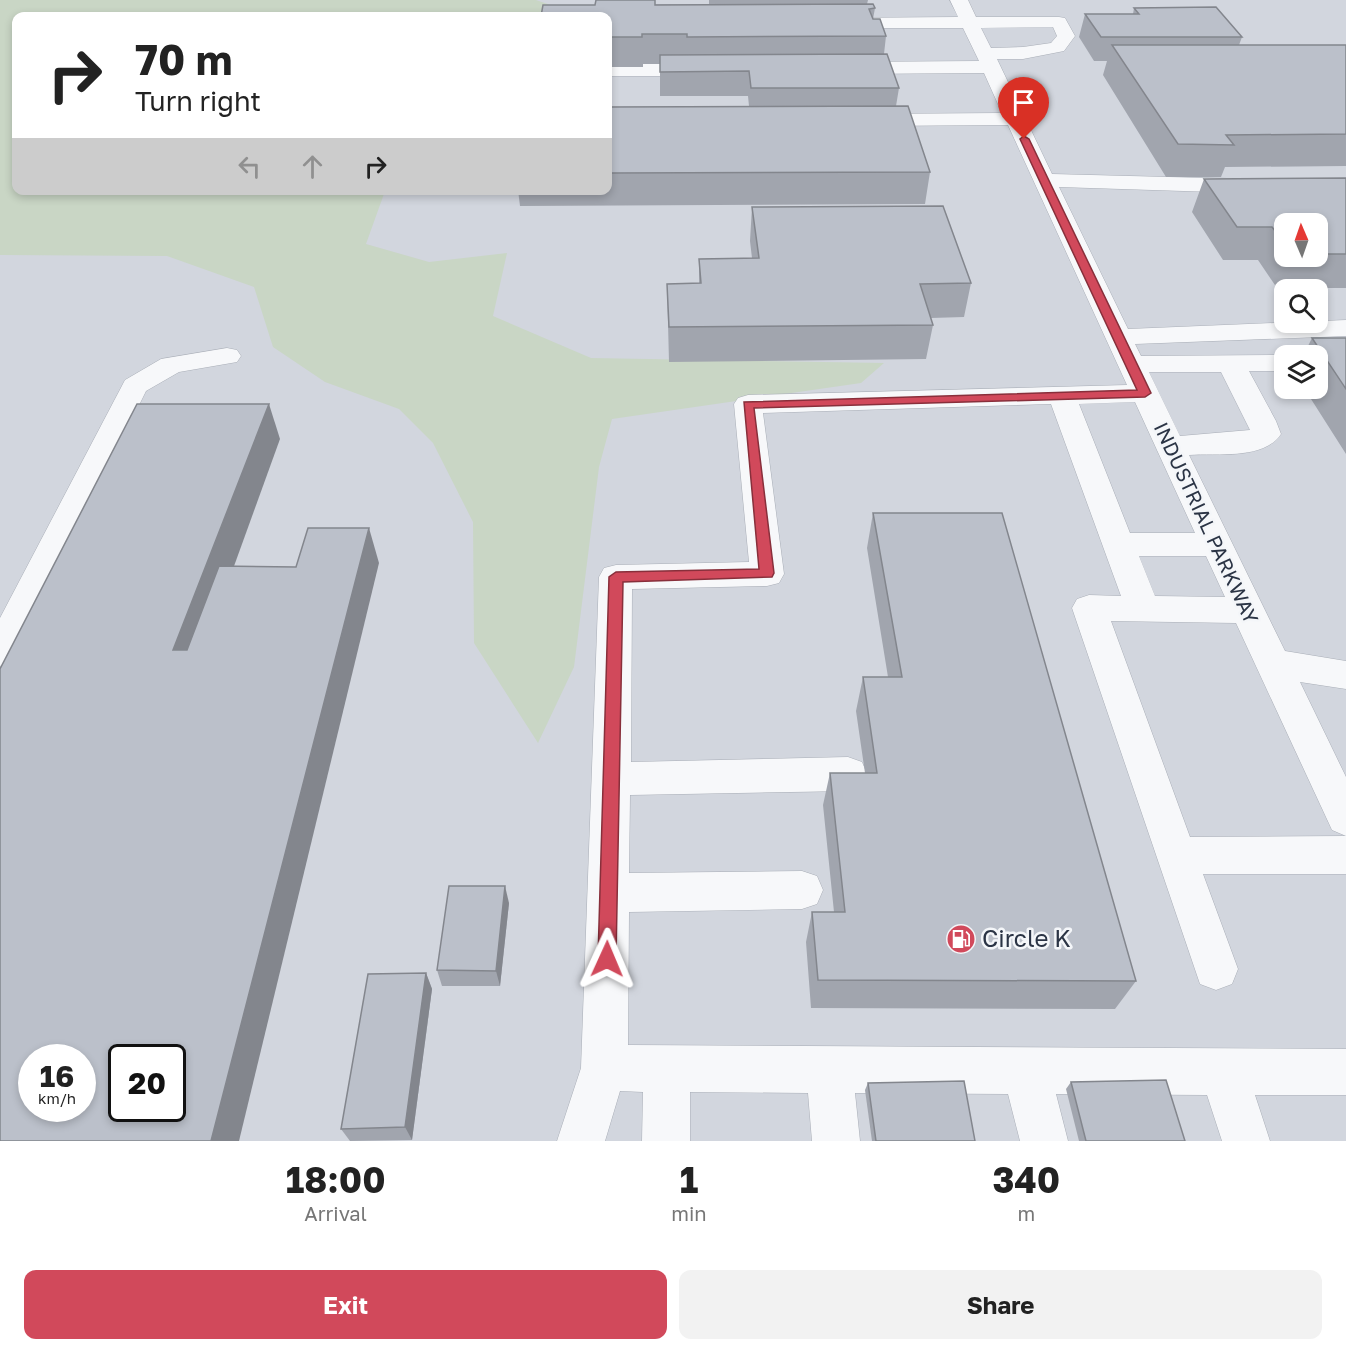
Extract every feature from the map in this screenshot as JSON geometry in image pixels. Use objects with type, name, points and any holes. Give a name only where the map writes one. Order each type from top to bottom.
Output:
[{"type":"street","points":[[820,23],[964,11],[1059,22],[1081,22]]},
{"type":"street","name":"INDUSTRIAL PARKWAY","points":[[964,11],[1346,818]]},
{"type":"street","points":[[835,68],[987,60],[1057,47],[1066,36],[1059,22]]},
{"type":"street","points":[[612,70],[727,69]]},
{"type":"street","points":[[846,120],[1015,119]]},
{"type":"street","points":[[1044,180],[1155,182],[1217,187],[1268,186]]},
{"type":"street","points":[[1118,337],[1346,328]]},
{"type":"street","points":[[0,652],[135,386],[171,365],[227,356]]},
{"type":"street","points":[[581,1141],[604,1068],[616,577],[767,573],[748,405],[1062,396],[1138,379],[1231,364],[1274,363]]},
{"type":"street","points":[[1170,446],[1252,442],[1266,434],[1262,421],[1231,364]]},
{"type":"street","points":[[1062,396],[1143,609]]},
{"type":"street","points":[[1119,544],[1216,544]]},
{"type":"street","points":[[1216,969],[1089,608],[1247,610]]},
{"type":"street","points":[[1272,663],[1346,675]]},
{"type":"street","points":[[611,779],[848,774]]},
{"type":"street","points":[[1177,856],[1346,855]]},
{"type":"street","points":[[608,893],[802,890]]},
{"type":"street","points":[[604,1068],[1346,1072]]},
{"type":"street","points":[[666,1069],[666,1141]]},
{"type":"street","points":[[829,1069],[836,1141]]},
{"type":"street","points":[[1026,1070],[1044,1141]]},
{"type":"street","points":[[1222,1072],[1246,1141]]},
{"type":"shaded area","points":[[0,0],[1346,0],[1346,1141],[0,1141]]},
{"type":"green space","points":[[0,0],[536,0],[565,10],[559,12],[12,12],[12,195],[384,195],[366,244],[429,262],[507,253],[493,316],[591,358],[884,363],[861,383],[612,419],[599,467],[574,667],[538,743],[474,643],[473,522],[433,443],[399,409],[325,382],[273,347],[254,287],[167,256],[0,255]]},
{"type":"building","points":[[596,0],[655,0],[655,5],[873,4],[875,8],[869,9],[873,19],[880,19],[886,36],[687,37],[687,34],[642,34],[642,37],[612,37],[612,12],[542,12],[543,5],[595,5]]},
{"type":"building","points":[[1216,7],[1242,37],[1101,37],[1085,14],[1139,14],[1134,8]]},
{"type":"building","points":[[1112,45],[1346,45],[1346,134],[1226,135],[1234,145],[1178,144]]},
{"type":"building","points":[[887,54],[899,88],[751,88],[749,71],[660,72],[660,55]]},
{"type":"building","points":[[908,106],[930,172],[612,173],[612,107]]},
{"type":"building","points":[[1346,178],[1346,254],[1328,254],[1328,213],[1274,213],[1274,230],[1272,227],[1237,227],[1204,179]]},
{"type":"building","points":[[943,206],[971,283],[920,284],[933,325],[669,327],[667,284],[701,283],[699,259],[759,258],[752,207]]},
{"type":"building","points":[[1312,338],[1346,338],[1346,389],[1328,362],[1328,345],[1317,345]]},
{"type":"building","points":[[137,404],[269,404],[173,650],[187,650],[219,566],[296,567],[308,528],[369,528],[211,1141],[0,1141],[0,669]]},
{"type":"building","points":[[873,513],[1002,513],[1136,981],[818,980],[812,912],[845,912],[830,773],[877,773],[863,677],[902,677]]},
{"type":"building","points":[[449,886],[505,886],[496,971],[437,970]]},
{"type":"building","points":[[426,973],[405,1127],[341,1129],[368,974]]},
{"type":"building","points":[[1166,1080],[1185,1141],[1086,1141],[1071,1082]]},
{"type":"building","points":[[964,1081],[975,1141],[876,1141],[868,1083]]},
{"type":"place","name":"Circle K","points":[[961,939]]},
{"type":"route","points":[[607,959],[616,577],[767,573],[748,405],[1145,393],[1024,139]]}]
